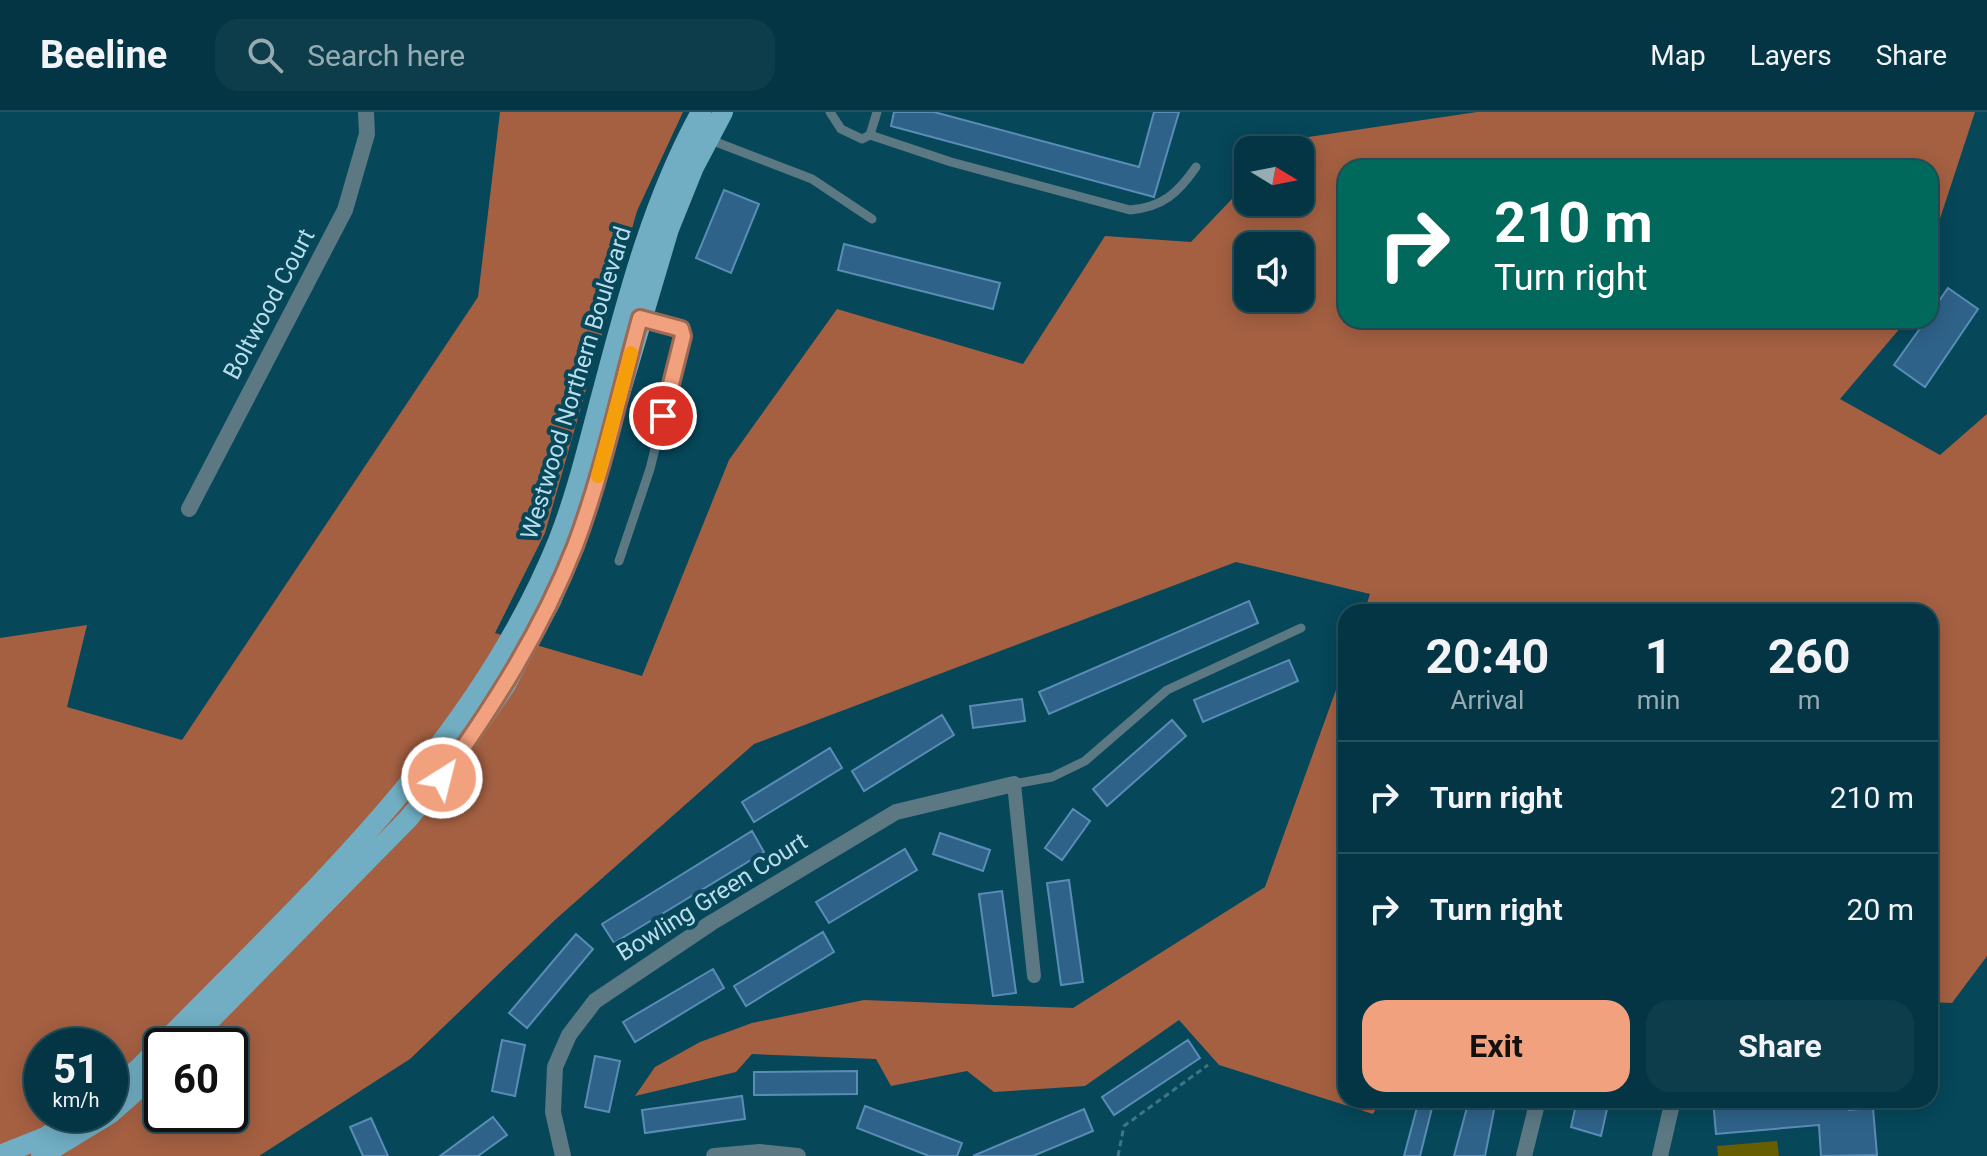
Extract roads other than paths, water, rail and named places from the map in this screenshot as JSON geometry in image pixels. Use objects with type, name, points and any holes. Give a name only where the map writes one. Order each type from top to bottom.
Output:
[{"type":"main road","name":"Westwood Northern Boulevard","points":[[128,1077],[389,809],[467,710],[500,657],[558,541],[632,316],[669,229],[699,136],[701,112]]},
{"type":"main road","name":"Westwood Northern Boulevard","points":[[699,136],[723,112]]},
{"type":"main road","name":"Westwood Northern Boulevard","points":[[203,1028],[408,819],[442,778],[505,686],[551,601],[575,545],[598,474],[632,316]]},
{"type":"main road","points":[[128,1098],[144,1084]]},
{"type":"main road","points":[[0,1155],[53,1132]]},
{"type":"main road","points":[[41,1156],[80,1132]]},
{"type":"street","name":"Boltwood Court","points":[[189,509],[345,210],[367,134],[366,112]]},
{"type":"street","points":[[1014,784],[1034,976]]},
{"type":"street","name":"Bowling Green Court","points":[[563,1156],[553,1112],[555,1067],[569,1035],[595,1001],[711,923],[896,812],[1014,784]]},
{"type":"street","points":[[1524,1156],[1536,1108]]},
{"type":"street","points":[[1660,1156],[1671,1108]]},
{"type":"street","points":[[714,1156],[760,1152],[798,1156]]},
{"type":"lane","points":[[830,112],[841,129],[855,138],[870,135],[951,162],[1130,210],[1149,209],[1163,203],[1175,195],[1196,167]]},
{"type":"lane","points":[[870,135],[877,112]]},
{"type":"lane","points":[[699,136],[812,179],[872,219]]},
{"type":"lane","points":[[619,561],[650,469],[683,336],[681,329],[632,316]]},
{"type":"lane","points":[[1014,784],[1052,777],[1085,761],[1167,690],[1301,628]]}]
